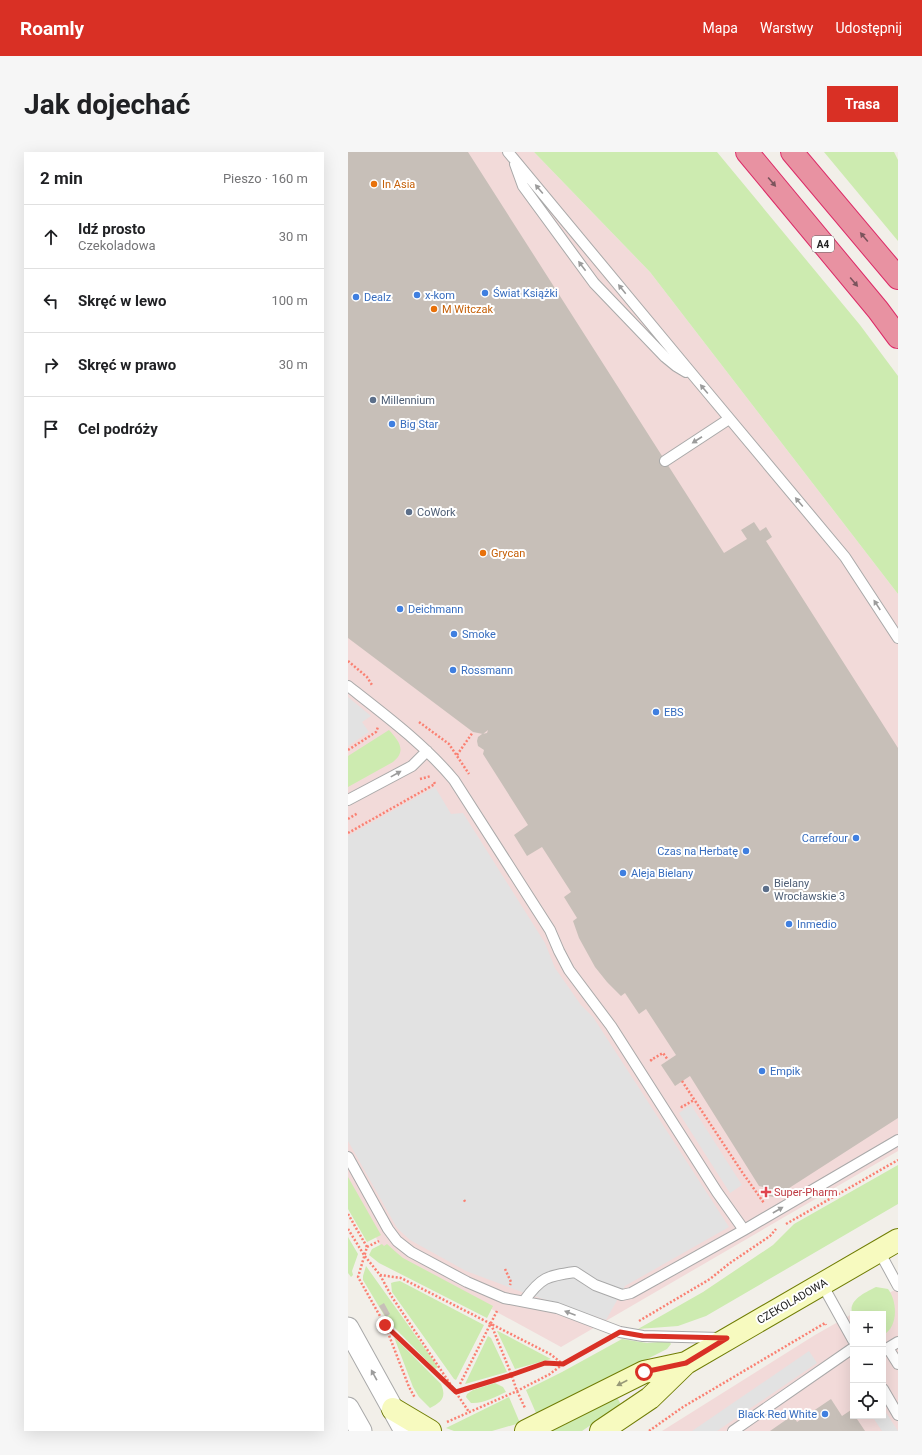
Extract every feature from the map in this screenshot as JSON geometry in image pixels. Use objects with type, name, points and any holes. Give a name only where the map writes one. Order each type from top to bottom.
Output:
[{"type":"highway","name":"A4","points":[[747,152],[878,310],[898,337]]},
{"type":"highway","points":[[792,152],[898,278]]},
{"type":"street","name":"CZEKOLADOWA","points":[[601,1431],[650,1398],[686,1363],[898,1240]]},
{"type":"street","points":[[348,1328],[405,1431]]},
{"type":"street","name":"CZEKOLADOWA","points":[[526,1421],[644,1372],[686,1363]]},
{"type":"street","points":[[348,1408],[361,1431]]},
{"type":"street","points":[[393,1409],[438,1427]]},
{"type":"lane","points":[[511,155],[523,186],[594,283],[665,357],[676,366],[693,375]]},
{"type":"lane","points":[[511,155],[729,419],[845,556],[898,638]]},
{"type":"lane","points":[[665,460],[729,419]]},
{"type":"lane","points":[[348,686],[427,751],[443,767],[465,796],[550,930],[559,951],[570,970],[611,1026],[717,1192],[744,1230]]},
{"type":"lane","points":[[348,800],[412,766],[427,751]]},
{"type":"lane","points":[[524,1301],[536,1285],[545,1278],[575,1272],[595,1285],[622,1295],[631,1293],[744,1230],[898,1140]]},
{"type":"lane","points":[[348,1157],[388,1229],[402,1246],[468,1282],[504,1298],[557,1308],[620,1332],[643,1336],[727,1338]]},
{"type":"lane","points":[[879,1251],[898,1286]]},
{"type":"lane","points":[[822,1284],[850,1335]]},
{"type":"lane","points":[[898,1342],[886,1349],[898,1364]]},
{"type":"lane","points":[[733,1431],[850,1350]]},
{"type":"lane","points":[[886,1394],[898,1415]]},
{"type":"path","points":[[348,750],[376,732],[380,722]]},
{"type":"path","points":[[457,755],[472,732]]},
{"type":"path","points":[[348,833],[435,784],[431,776]]},
{"type":"path","points":[[655,1065],[651,1060],[663,1053],[668,1060]]},
{"type":"path","points":[[682,1082],[765,1205]]},
{"type":"path","points":[[678,1101],[682,1107],[694,1100]]},
{"type":"path","points":[[783,1225],[898,1160]]},
{"type":"path","points":[[348,1214],[367,1247]]},
{"type":"path","points":[[438,1427],[517,1391],[550,1374],[563,1364],[710,1279],[730,1263],[770,1236],[779,1226]]},
{"type":"path","points":[[348,1229],[364,1255],[380,1275],[392,1297],[469,1412]]},
{"type":"path","points":[[380,1241],[367,1247],[358,1277],[385,1325],[409,1387],[416,1400]]},
{"type":"path","points":[[505,1269],[511,1282],[509,1287]]},
{"type":"path","points":[[380,1275],[400,1278],[550,1354],[563,1364]]},
{"type":"path","points":[[460,1384],[498,1308]]},
{"type":"path","points":[[490,1324],[510,1371],[526,1421]]},
{"type":"path","points":[[649,1431],[683,1407],[826,1324],[844,1355]]},
{"type":"path","points":[[385,1325],[456,1392]]},
{"type":"path","points":[[456,1392],[545,1363],[563,1364]]},
{"type":"shaded area","name":"Aleja Bielany","points":[[348,152],[534,152],[650,272],[898,594],[898,1151],[561,1347],[383,1250],[348,1188]]},
{"type":"shaded area","points":[[348,697],[371,716],[362,722],[369,732],[348,746]]},
{"type":"shaded area","points":[[435,787],[451,814],[463,813],[545,943],[555,968],[581,1005],[593,1017],[729,1227],[625,1286],[606,1320],[519,1291],[466,1271],[410,1240],[397,1228],[348,1141],[348,836]]},
{"type":"shaded area","points":[[691,1105],[742,1185],[730,1193],[679,1113]]},
{"type":"shaded area","points":[[898,1288],[898,1431],[662,1431],[815,1335],[850,1315],[850,1419],[886,1419],[886,1311],[857,1311]]},
{"type":"shaded area","points":[[809,1351],[817,1363],[717,1431],[692,1431]]},
{"type":"shaded area","points":[[886,1413],[898,1431],[882,1431],[874,1419],[886,1419]]},
{"type":"green space","points":[[534,152],[717,152],[860,325],[898,376],[898,594],[650,272]]},
{"type":"green space","points":[[824,152],[894,152],[898,160],[898,241]]},
{"type":"green space","points":[[389,730],[396,738],[400,746],[400,754],[393,762],[348,787],[348,756]]},
{"type":"green space","points":[[898,1165],[898,1204],[706,1316],[678,1326],[638,1329],[703,1292],[773,1245],[794,1224]]},
{"type":"green space","points":[[348,1177],[381,1235],[367,1242],[348,1209]]},
{"type":"green space","points":[[348,1237],[358,1254],[352,1271],[353,1275],[351,1277],[348,1273]]},
{"type":"green space","points":[[382,1244],[384,1246],[387,1244],[403,1258],[493,1306],[487,1318],[379,1263],[369,1255],[372,1249]]},
{"type":"green space","points":[[366,1266],[438,1367],[437,1368],[435,1369],[387,1320],[363,1280]]},
{"type":"green space","points":[[400,1281],[484,1325],[456,1380],[392,1292],[391,1283]]},
{"type":"green space","points":[[876,1287],[888,1289],[891,1294],[894,1301],[895,1314],[892,1327],[886,1333],[886,1311],[852,1311],[852,1305],[855,1301]]},
{"type":"green space","points":[[498,1331],[551,1359],[515,1369]]},
{"type":"green space","points":[[488,1336],[491,1338],[507,1372],[465,1384]]},
{"type":"green space","points":[[394,1337],[441,1384],[443,1396],[437,1404],[430,1408],[419,1397],[413,1387]]},
{"type":"green space","points":[[622,1339],[647,1343],[669,1341],[671,1344],[667,1349],[538,1414],[536,1413],[526,1390]]},
{"type":"green space","points":[[495,1383],[503,1387],[506,1392],[489,1400],[475,1403],[471,1403],[466,1397],[467,1394],[473,1390]]},
{"type":"green space","points":[[509,1397],[520,1423],[492,1431],[454,1431],[446,1428]]},
{"type":"green space","points":[[614,1398],[618,1399],[620,1403],[619,1406],[582,1431],[548,1431]]},
{"type":"building","points":[[348,152],[468,152],[724,553],[747,539],[741,530],[754,522],[760,531],[766,527],[772,537],[766,541],[898,748],[898,1118],[783,1192],[779,1191],[774,1197],[764,1194],[763,1187],[759,1186],[690,1076],[675,1086],[661,1065],[676,1055],[646,1009],[639,1014],[625,993],[621,996],[595,967],[579,938],[573,921],[577,918],[564,897],[571,892],[542,847],[527,856],[514,835],[528,825],[483,754],[484,750],[478,746],[478,737],[482,734],[473,732],[348,638]]},
{"type":"building","points":[[384,1303],[390,1314],[386,1317],[379,1306]]},
{"type":"building","name":"Black Red White","points":[[831,1399],[842,1416],[850,1411],[850,1419],[857,1419],[865,1431],[770,1431],[793,1415],[797,1422]]},
{"type":"place","name":"In Asia","points":[[374,184]]},
{"type":"place","name":"Świat Książki","points":[[485,293]]},
{"type":"place","name":"x-kom","points":[[417,295]]},
{"type":"place","name":"Dealz","points":[[356,297]]},
{"type":"place","name":"M Witczak","points":[[434,309]]},
{"type":"place","name":"Millennium","points":[[373,400]]},
{"type":"place","name":"Big Star","points":[[392,424]]},
{"type":"place","name":"CoWork","points":[[409,512]]},
{"type":"place","name":"Grycan","points":[[483,553]]},
{"type":"place","name":"Deichmann","points":[[400,609]]},
{"type":"place","name":"Smoke","points":[[454,634]]},
{"type":"place","name":"Rossmann","points":[[453,670]]},
{"type":"place","name":"EBS","points":[[656,712]]},
{"type":"place","name":"Carrefour","points":[[856,838]]},
{"type":"place","name":"Czas na Herbatę","points":[[746,851]]},
{"type":"place","name":"Aleja Bielany","points":[[623,873]]},
{"type":"place","name":"Bielany Wrocławskie 3","points":[[766,889]]},
{"type":"place","name":"Inmedio","points":[[789,924]]},
{"type":"place","name":"Empik","points":[[762,1071]]},
{"type":"place","name":"Super-Pharm","points":[[766,1192]]},
{"type":"place","name":"Black Red White","points":[[825,1414]]},
{"type":"route","points":[[385,1325],[456,1392],[545,1363],[563,1364],[620,1332],[643,1336],[727,1338],[686,1363],[644,1372]]}]
